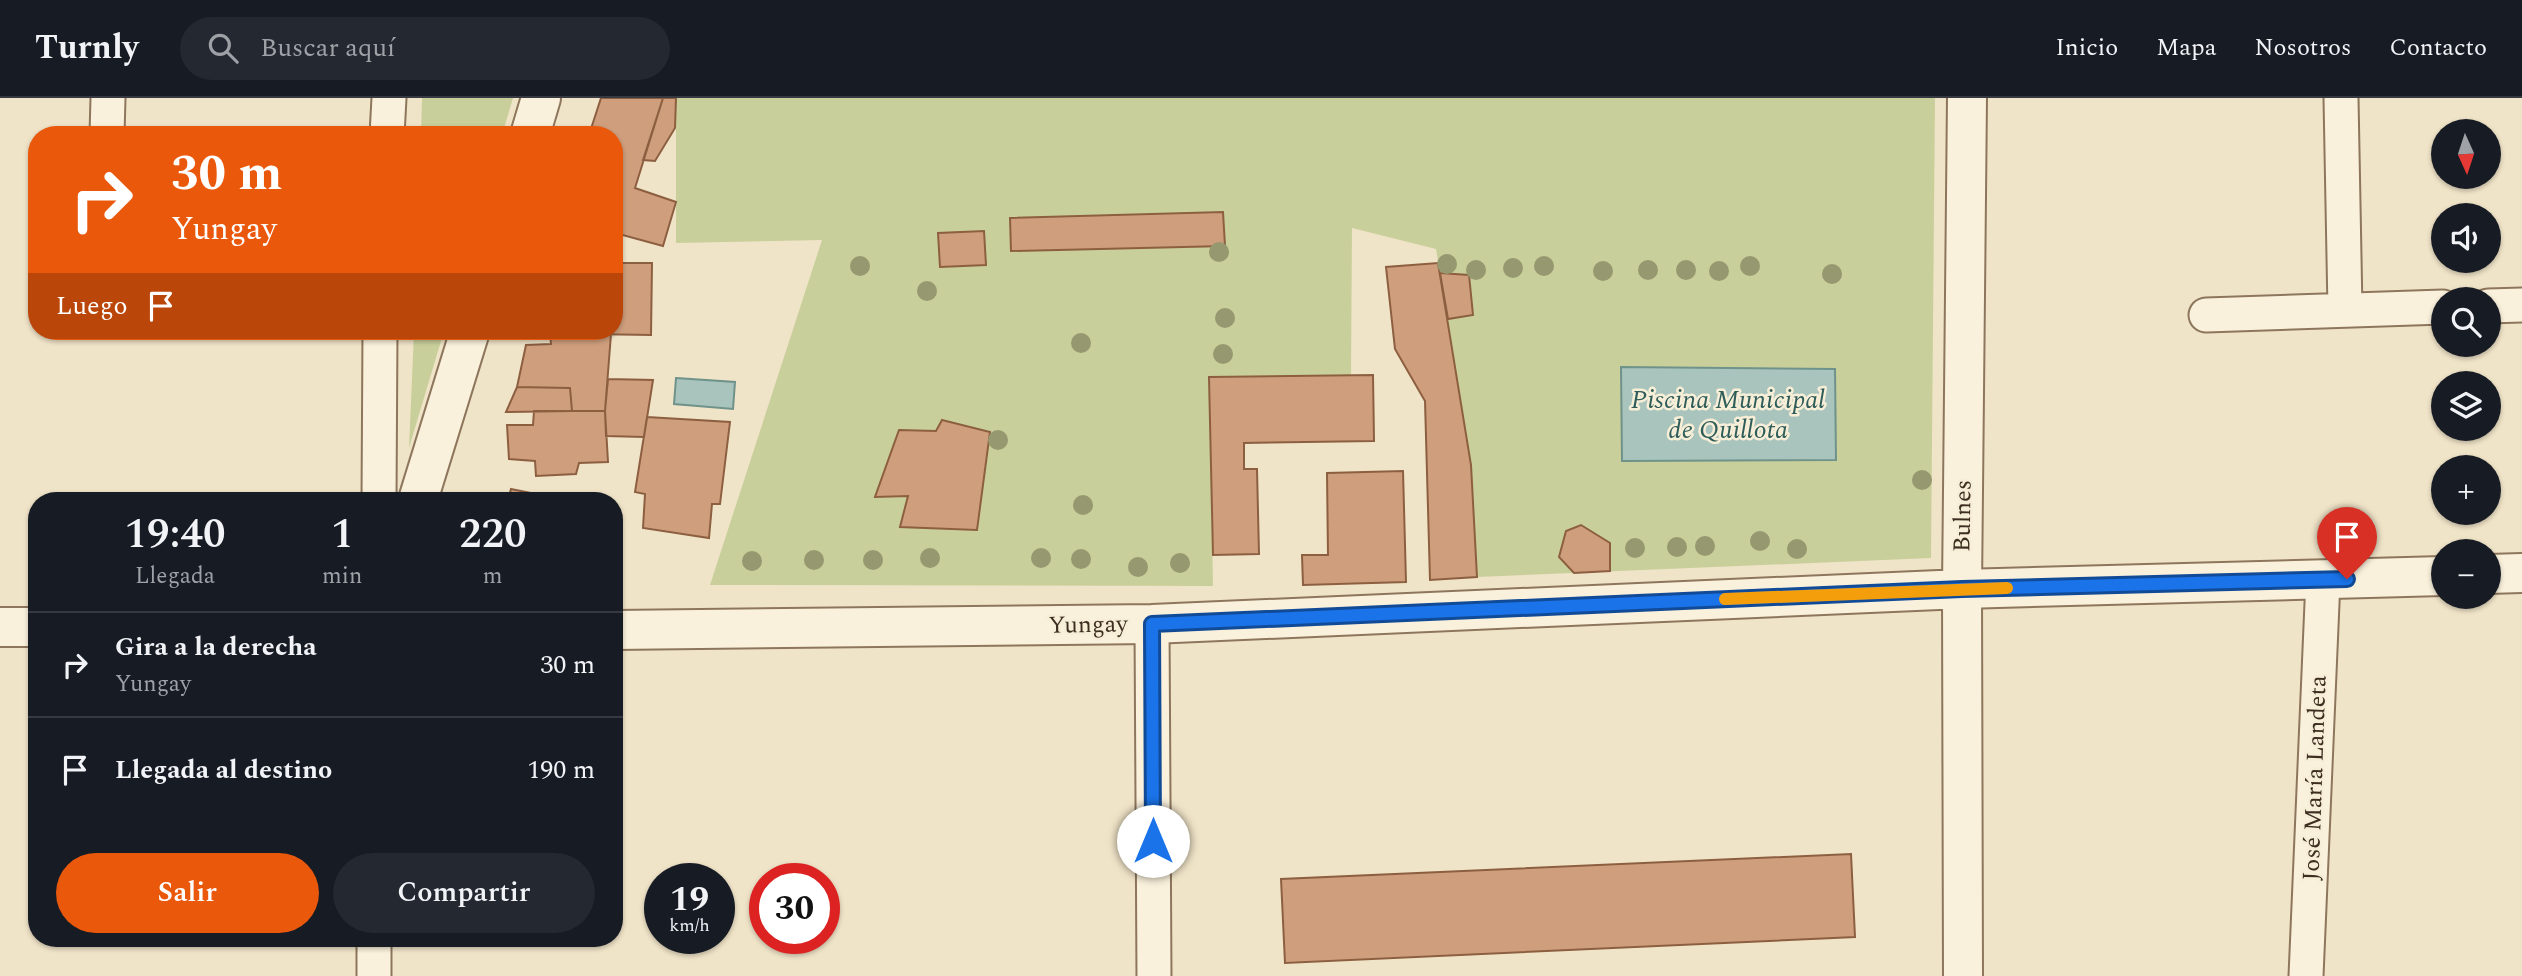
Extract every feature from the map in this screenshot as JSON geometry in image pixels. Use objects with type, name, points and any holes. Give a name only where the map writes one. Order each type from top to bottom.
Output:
[{"type":"street","points":[[107,126],[108,98]]},
{"type":"street","points":[[387,126],[389,98]]},
{"type":"street","points":[[533,126],[541,98]]},
{"type":"street","name":"Bulnes","points":[[1963,976],[1962,589],[1967,98]]},
{"type":"street","points":[[2341,98],[2345,310]]},
{"type":"street","points":[[2501,306],[2522,305]]},
{"type":"street","points":[[2206,315],[2431,307]]},
{"type":"street","points":[[379,492],[380,340]]},
{"type":"street","points":[[420,492],[467,340]]},
{"type":"street","points":[[2501,574],[2522,573]]},
{"type":"street","name":"Yungay","points":[[623,630],[1152,624],[1962,589],[2431,576]]},
{"type":"street","name":"José María Landeta","points":[[2306,976],[2323,580]]},
{"type":"street","points":[[1152,624],[1154,976]]},
{"type":"street","points":[[0,626],[28,627]]},
{"type":"street","points":[[374,947],[374,976]]},
{"type":"green space","points":[[422,98],[513,98],[505,126],[421,126]]},
{"type":"green space","points":[[676,98],[1935,98],[1931,558],[1477,577],[1471,465],[1436,249],[1352,228],[1351,376],[1209,378],[1213,586],[710,585],[822,240],[676,243]]},
{"type":"green space","points":[[414,340],[441,340],[409,448]]},
{"type":"water","name":"Piscina Municipal de Quillota","points":[[1621,367],[1835,369],[1836,460],[1622,461]]},
{"type":"water","points":[[676,378],[735,382],[733,409],[674,404]]},
{"type":"building","points":[[601,98],[663,98],[635,188],[676,202],[663,246],[623,235],[623,126],[592,126]]},
{"type":"building","points":[[663,98],[676,98],[675,128],[655,161],[643,160]]},
{"type":"building","points":[[1223,212],[1225,246],[1011,251],[1010,218]]},
{"type":"building","points":[[984,231],[986,265],[940,267],[938,233]]},
{"type":"building","points":[[623,263],[652,263],[651,335],[623,335]]},
{"type":"building","points":[[1438,263],[1471,465],[1477,577],[1430,580],[1425,401],[1395,349],[1386,267]]},
{"type":"building","points":[[1440,273],[1469,275],[1473,315],[1448,319]]},
{"type":"building","points":[[551,340],[611,340],[605,411],[572,411],[570,388],[517,387],[526,345],[551,344]]},
{"type":"building","points":[[1373,375],[1374,441],[1244,443],[1244,469],[1257,469],[1259,554],[1213,555],[1209,377]]},
{"type":"building","points":[[608,379],[653,380],[644,437],[606,436]]},
{"type":"building","points":[[517,387],[570,388],[572,411],[506,412]]},
{"type":"building","points":[[534,411],[605,411],[608,462],[579,463],[576,474],[536,476],[535,461],[509,459],[507,425],[533,425]]},
{"type":"building","points":[[647,417],[730,422],[720,504],[712,504],[709,538],[643,528],[645,494],[635,492]]},
{"type":"building","points":[[942,420],[990,432],[977,530],[900,527],[908,496],[875,497],[899,430],[936,431]]},
{"type":"building","points":[[1403,471],[1406,582],[1303,585],[1302,555],[1328,555],[1327,473]]},
{"type":"building","points":[[1581,525],[1610,543],[1610,571],[1574,573],[1559,557],[1566,531]]},
{"type":"building","points":[[1851,854],[1855,937],[1285,963],[1281,879]]},
{"type":"slow traffic","points":[[1725,599],[2007,588]]},
{"type":"route","points":[[1153,841],[1152,624],[1962,589],[2347,579]]}]
